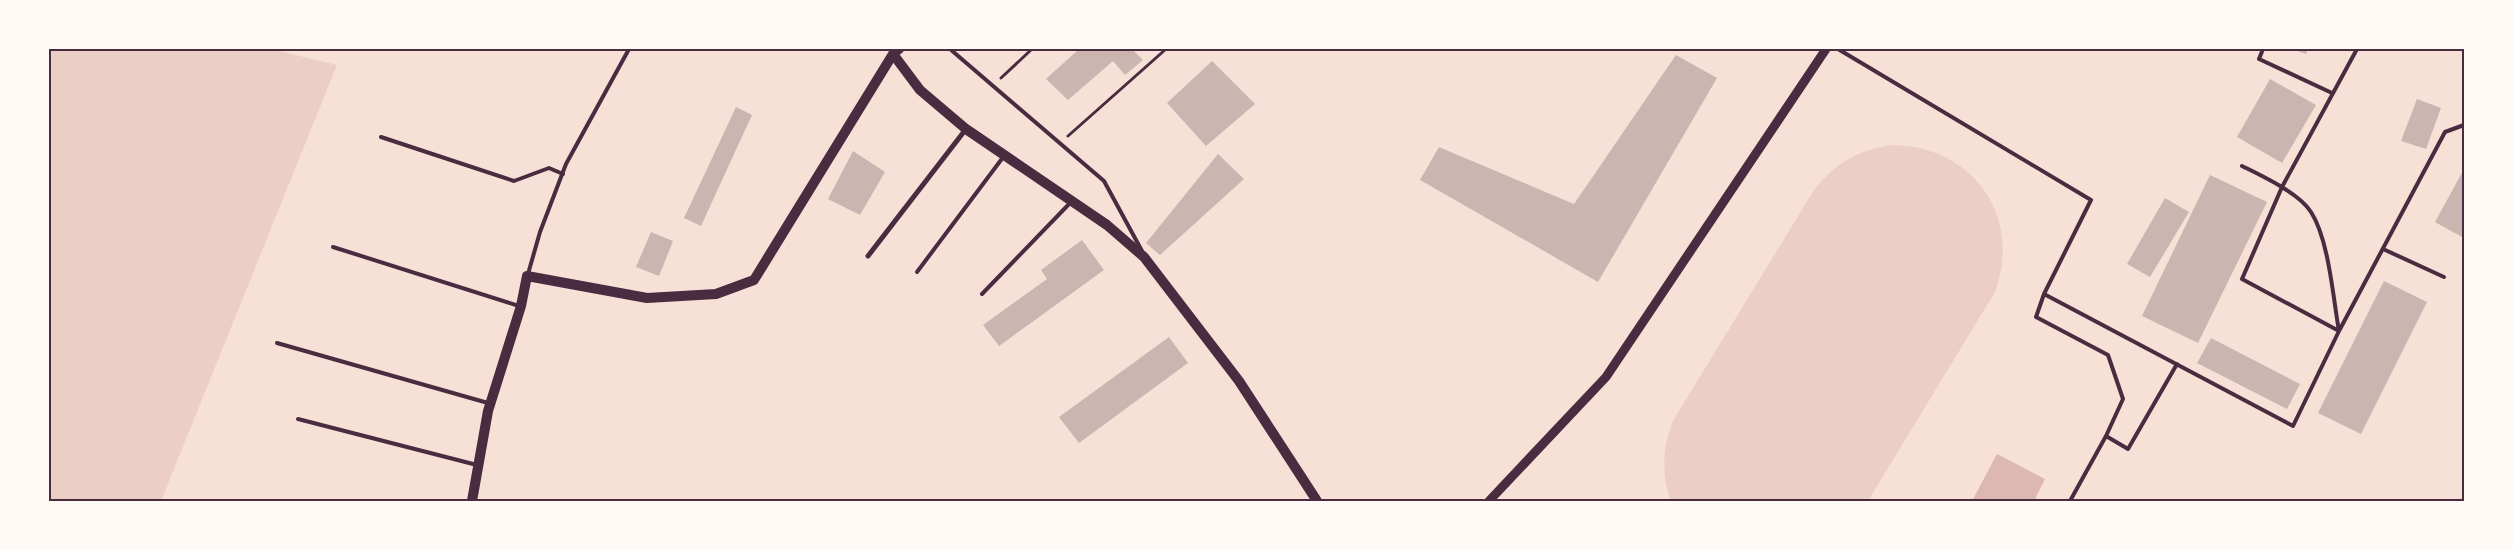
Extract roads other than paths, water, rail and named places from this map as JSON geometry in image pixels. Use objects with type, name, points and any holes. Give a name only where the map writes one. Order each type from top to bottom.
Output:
[{"type":"main road","points":[[472,501],[490,403],[522,306],[527,276],[646,298],[716,294],[754,280],[896,52],[920,90],[966,129],[1107,225],[1144,257],[1239,381],[1317,501]]},
{"type":"street","points":[[1489,501],[1606,377],[1826,49]]},
{"type":"street","points":[[868,256],[966,129]]},
{"type":"lane","points":[[527,276],[540,232],[563,174],[629,49]]},
{"type":"lane","points":[[950,49],[1104,181],[1144,257]]},
{"type":"lane","points":[[1838,49],[2091,200],[2044,294],[2036,317],[2108,355],[2123,399],[2106,436],[2070,501]]},
{"type":"lane","points":[[2263,49],[2260,59],[2332,93]]},
{"type":"lane","points":[[2339,331],[2242,279],[2282,187],[2357,49]]},
{"type":"lane","points":[[2044,294],[2293,426],[2339,331],[2445,132],[2464,125]]},
{"type":"lane","points":[[381,137],[514,182],[549,168],[563,174]]},
{"type":"lane","points":[[917,272],[1004,156]]},
{"type":"lane","points":[[2242,166],[2282,187],[2311,211],[2322,238],[2339,331]]},
{"type":"lane","points":[[982,294],[1072,202]]},
{"type":"lane","points":[[333,247],[522,306]]},
{"type":"lane","points":[[2383,249],[2444,277]]},
{"type":"lane","points":[[277,343],[490,403]]},
{"type":"lane","points":[[2106,436],[2128,449],[2177,364]]},
{"type":"lane","points":[[298,419],[479,465]]}]
